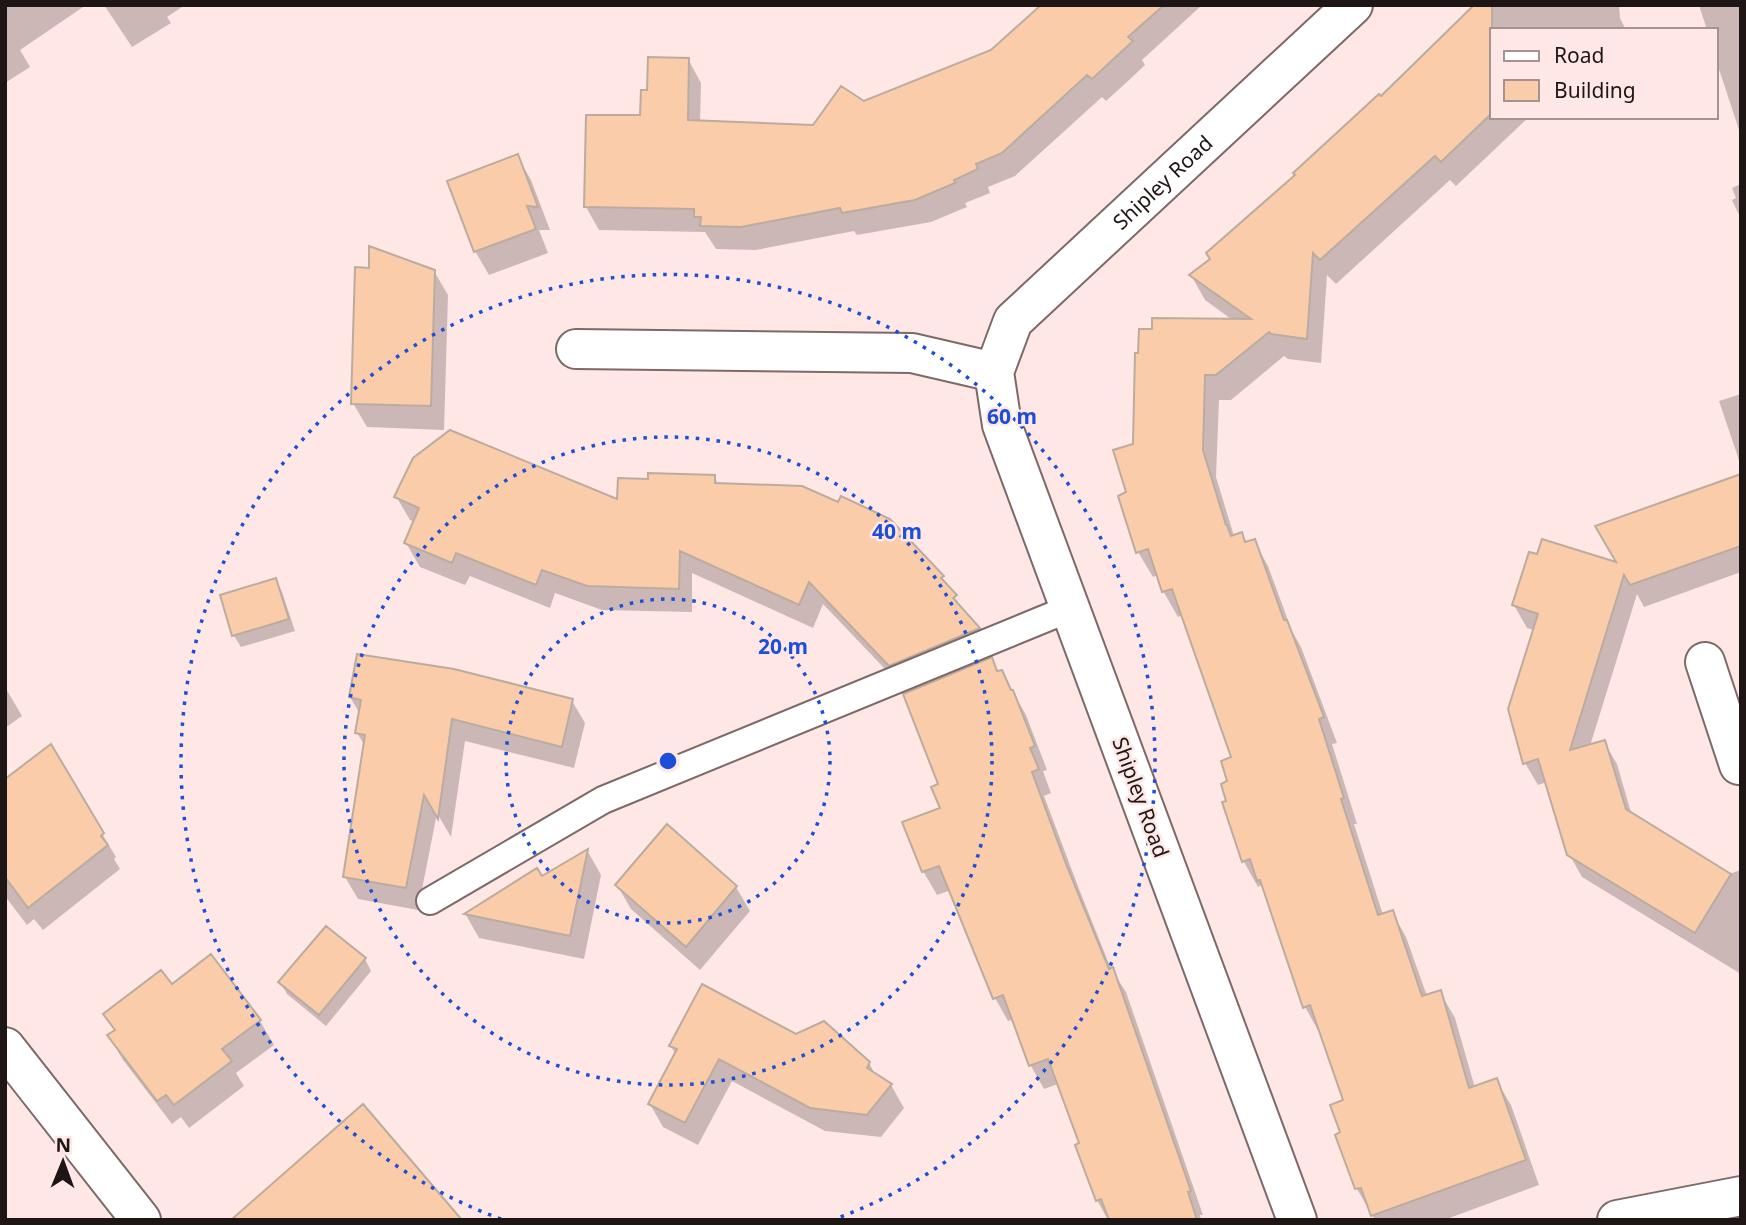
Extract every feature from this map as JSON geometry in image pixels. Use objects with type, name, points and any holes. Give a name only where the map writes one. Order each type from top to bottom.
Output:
[{"type":"street","name":"Shipley Road","points":[[1297,1220],[1002,425],[994,372],[1013,320],[1353,5]]},
{"type":"street","points":[[576,349],[912,353],[994,372]]},
{"type":"street","points":[[1705,662],[1732,711],[1740,765]]},
{"type":"street","points":[[5,1048],[141,1220]]},
{"type":"street","points":[[1617,1220],[1741,1196]]},
{"type":"lane","points":[[429,901],[603,800],[1071,608]]},
{"type":"building","points":[[1041,5],[1164,5],[1128,37],[1133,41],[1092,79],[1087,75],[1002,153],[976,164],[978,169],[954,180],[955,183],[915,200],[842,213],[840,208],[741,227],[700,226],[701,217],[694,217],[694,209],[584,207],[586,115],[640,115],[641,90],[647,90],[648,57],[689,58],[688,120],[813,125],[841,86],[864,101],[991,50]]},
{"type":"building","points":[[1474,5],[1492,5],[1490,115],[1441,162],[1435,156],[1320,260],[1313,253],[1307,339],[1269,332],[1216,375],[1205,375],[1203,450],[1231,536],[1242,532],[1245,542],[1255,539],[1284,620],[1287,620],[1324,717],[1319,719],[1378,915],[1393,910],[1422,996],[1441,990],[1469,1088],[1497,1078],[1526,1160],[1371,1216],[1361,1188],[1355,1189],[1335,1135],[1340,1132],[1330,1105],[1343,1100],[1310,1005],[1303,1008],[1260,880],[1257,881],[1250,859],[1242,862],[1222,802],[1226,801],[1221,784],[1227,781],[1221,761],[1231,757],[1172,589],[1162,592],[1148,549],[1136,553],[1118,496],[1126,492],[1113,450],[1133,444],[1135,353],[1138,353],[1139,329],[1152,329],[1152,318],[1251,319],[1189,275],[1210,259],[1206,253],[1295,175],[1293,173],[1379,94],[1381,96]]},
{"type":"building","points":[[518,154],[538,207],[527,206],[536,229],[474,252],[447,181]]},
{"type":"building","points":[[369,246],[435,270],[431,406],[351,404],[355,267],[369,268]]},
{"type":"building","points":[[450,430],[617,499],[618,478],[648,479],[648,473],[715,475],[715,483],[802,486],[838,502],[841,496],[890,519],[944,576],[941,578],[957,595],[953,598],[980,628],[889,666],[809,582],[799,605],[680,551],[679,589],[587,586],[542,570],[536,585],[456,553],[452,563],[404,543],[419,508],[394,497],[413,458]]},
{"type":"building","points":[[1741,474],[1741,546],[1630,585],[1624,575],[1570,750],[1605,740],[1626,809],[1731,874],[1695,933],[1567,855],[1538,759],[1523,764],[1508,709],[1538,614],[1512,605],[1529,552],[1537,554],[1542,539],[1616,562],[1595,526]]},
{"type":"building","points":[[276,578],[289,619],[232,636],[220,595]]},
{"type":"building","points":[[357,654],[454,669],[573,699],[562,747],[452,719],[438,819],[424,795],[406,888],[343,877],[365,735],[355,733],[361,700],[349,697]]},
{"type":"building","points":[[992,657],[997,671],[1002,670],[1013,690],[1035,746],[1030,748],[1039,769],[1032,772],[1109,969],[1113,967],[1191,1191],[1188,1192],[1197,1220],[1109,1220],[1101,1199],[1096,1201],[1075,1145],[1079,1143],[1048,1059],[1029,1066],[1003,995],[993,999],[939,866],[922,872],[902,822],[940,808],[931,787],[938,784],[903,694]]},
{"type":"building","points":[[51,744],[104,833],[101,836],[108,845],[28,908],[5,877],[5,779]]},
{"type":"building","points":[[667,824],[737,886],[686,947],[615,885]]},
{"type":"building","points":[[588,849],[570,936],[464,914],[537,868],[542,876]]},
{"type":"building","points":[[326,926],[366,958],[319,1015],[278,982]]},
{"type":"building","points":[[211,954],[261,1020],[222,1049],[232,1061],[174,1105],[166,1095],[157,1101],[107,1035],[115,1030],[103,1014],[161,970],[172,984]]},
{"type":"building","points":[[702,984],[796,1034],[824,1021],[870,1062],[867,1068],[892,1084],[867,1115],[810,1108],[719,1059],[685,1123],[648,1104],[677,1049],[669,1046]]},
{"type":"building","points":[[363,1104],[462,1220],[231,1220]]}]
